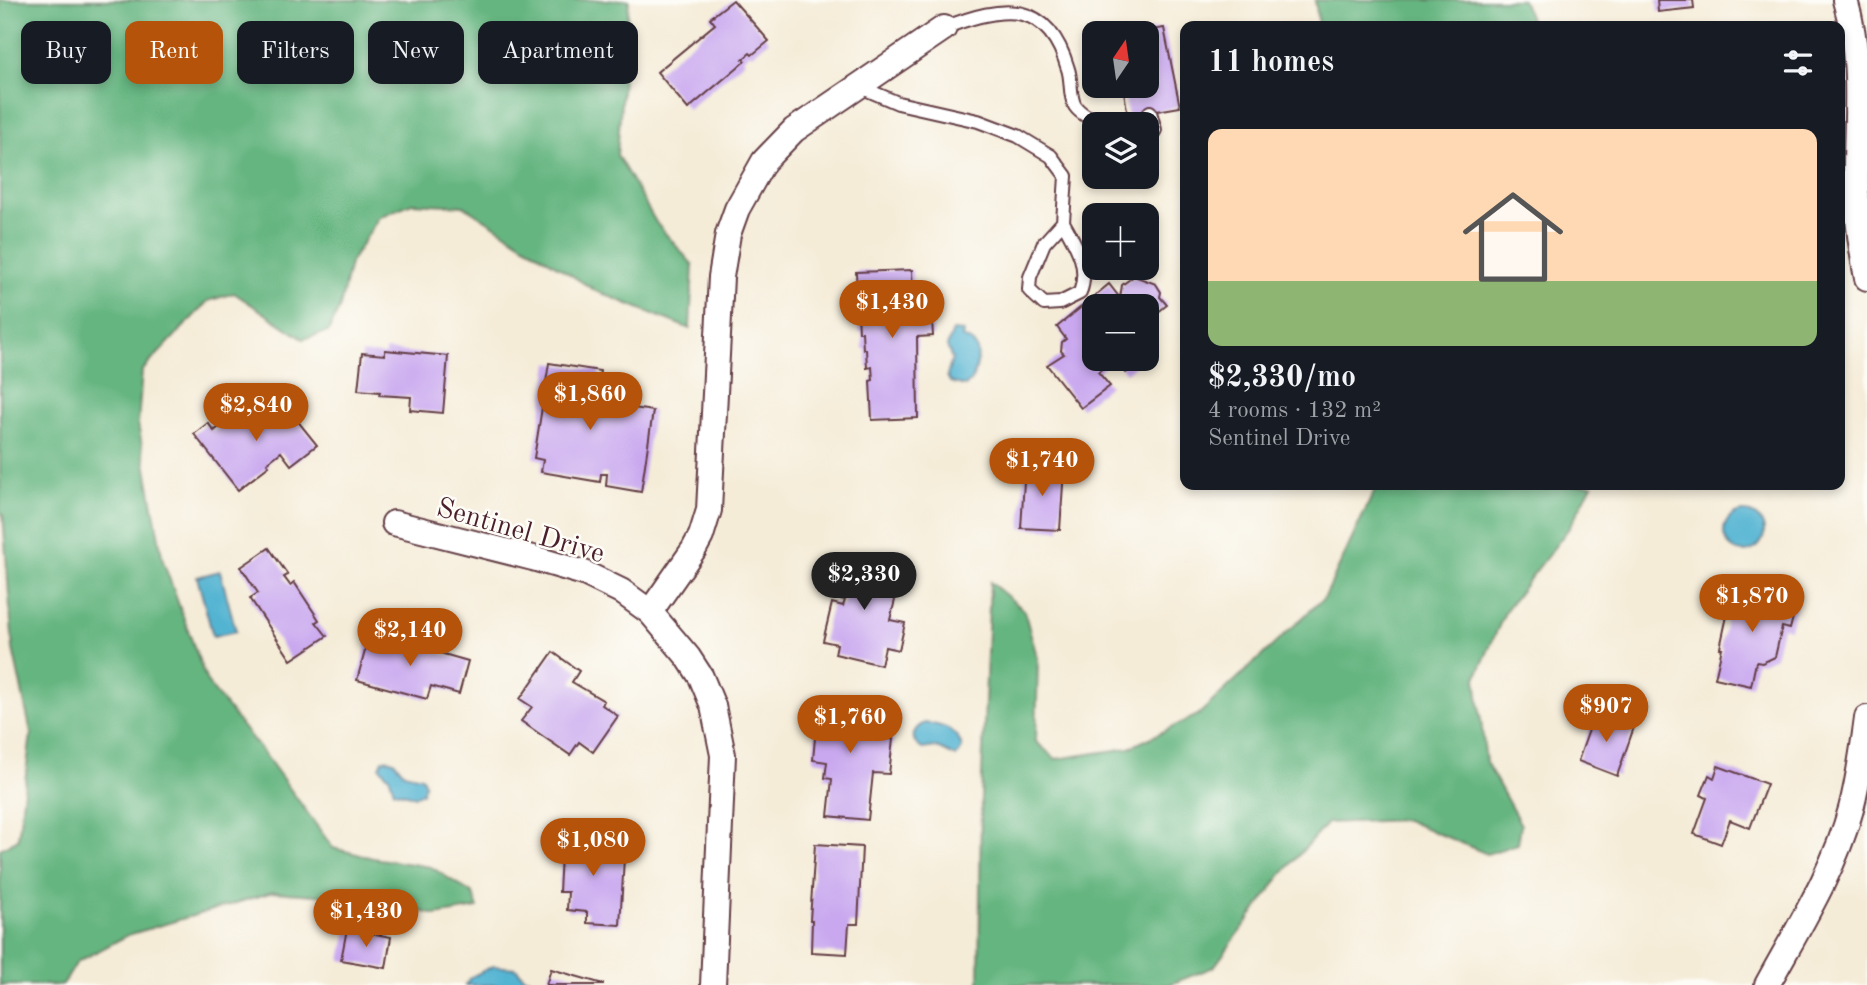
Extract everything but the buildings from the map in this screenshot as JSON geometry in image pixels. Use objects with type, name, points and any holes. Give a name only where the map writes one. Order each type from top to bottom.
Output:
[{"type":"street","points":[[1845,0],[1853,25],[1858,58],[1856,172],[1859,236],[1867,278]]},
{"type":"street","points":[[650,612],[690,556],[701,536],[709,510],[721,277],[728,234],[737,209],[764,161],[800,125],[944,28]]},
{"type":"street","name":"Sentinel Drive","points":[[394,523],[584,573],[621,591],[650,612],[672,635],[701,677],[713,706],[723,755],[713,985]]},
{"type":"street","points":[[1777,982],[1839,843],[1854,796],[1867,718]]},
{"type":"lane","points":[[944,28],[981,13],[1005,9],[1028,12],[1046,23],[1062,47],[1070,73],[1073,103],[1082,112]]},
{"type":"lane","points":[[858,86],[898,103],[978,121],[1018,136],[1051,156],[1066,176],[1063,222],[1084,261],[1084,280],[1080,293],[1060,303],[1044,304],[1029,290],[1030,277],[1044,243],[1063,222]]},
{"type":"green space","points":[[0,0],[629,0],[627,21],[478,21],[478,84],[622,84],[617,155],[657,224],[693,265],[690,329],[596,291],[464,206],[412,203],[379,217],[350,263],[340,307],[328,332],[303,339],[234,293],[208,301],[142,371],[138,424],[163,561],[207,682],[269,760],[333,848],[373,858],[431,867],[473,894],[478,908],[436,915],[370,899],[273,892],[128,935],[77,962],[63,985],[0,985],[0,849],[18,839],[31,733],[13,649],[3,515],[0,512]]},
{"type":"green space","points":[[1315,0],[1522,0],[1531,21],[1318,21]]},
{"type":"green space","points":[[1375,490],[1589,490],[1569,528],[1506,610],[1476,678],[1486,762],[1521,825],[1518,844],[1487,854],[1406,820],[1327,823],[1282,874],[1214,967],[1168,985],[979,985],[981,797],[990,582],[1024,610],[1038,660],[1036,742],[1056,759],[1129,748],[1198,715],[1325,597]]},
{"type":"water","points":[[953,331],[963,332],[962,337],[976,347],[978,359],[975,372],[965,386],[950,382],[947,376],[952,359],[947,346]]},
{"type":"water","points":[[1744,512],[1752,513],[1758,518],[1763,524],[1763,540],[1758,546],[1752,551],[1744,552],[1736,551],[1730,546],[1725,540],[1724,532],[1725,524],[1730,518],[1736,513]]},
{"type":"water","points":[[220,571],[236,631],[213,636],[197,577]]},
{"type":"water","points":[[925,723],[943,727],[957,736],[962,748],[956,757],[936,747],[922,749],[918,746],[914,738],[915,731]]},
{"type":"water","points":[[386,759],[394,761],[404,773],[422,777],[425,784],[422,793],[415,796],[394,791],[390,778],[380,767]]},
{"type":"water","points":[[493,966],[516,968],[524,977],[531,979],[531,985],[465,985],[471,977]]}]
